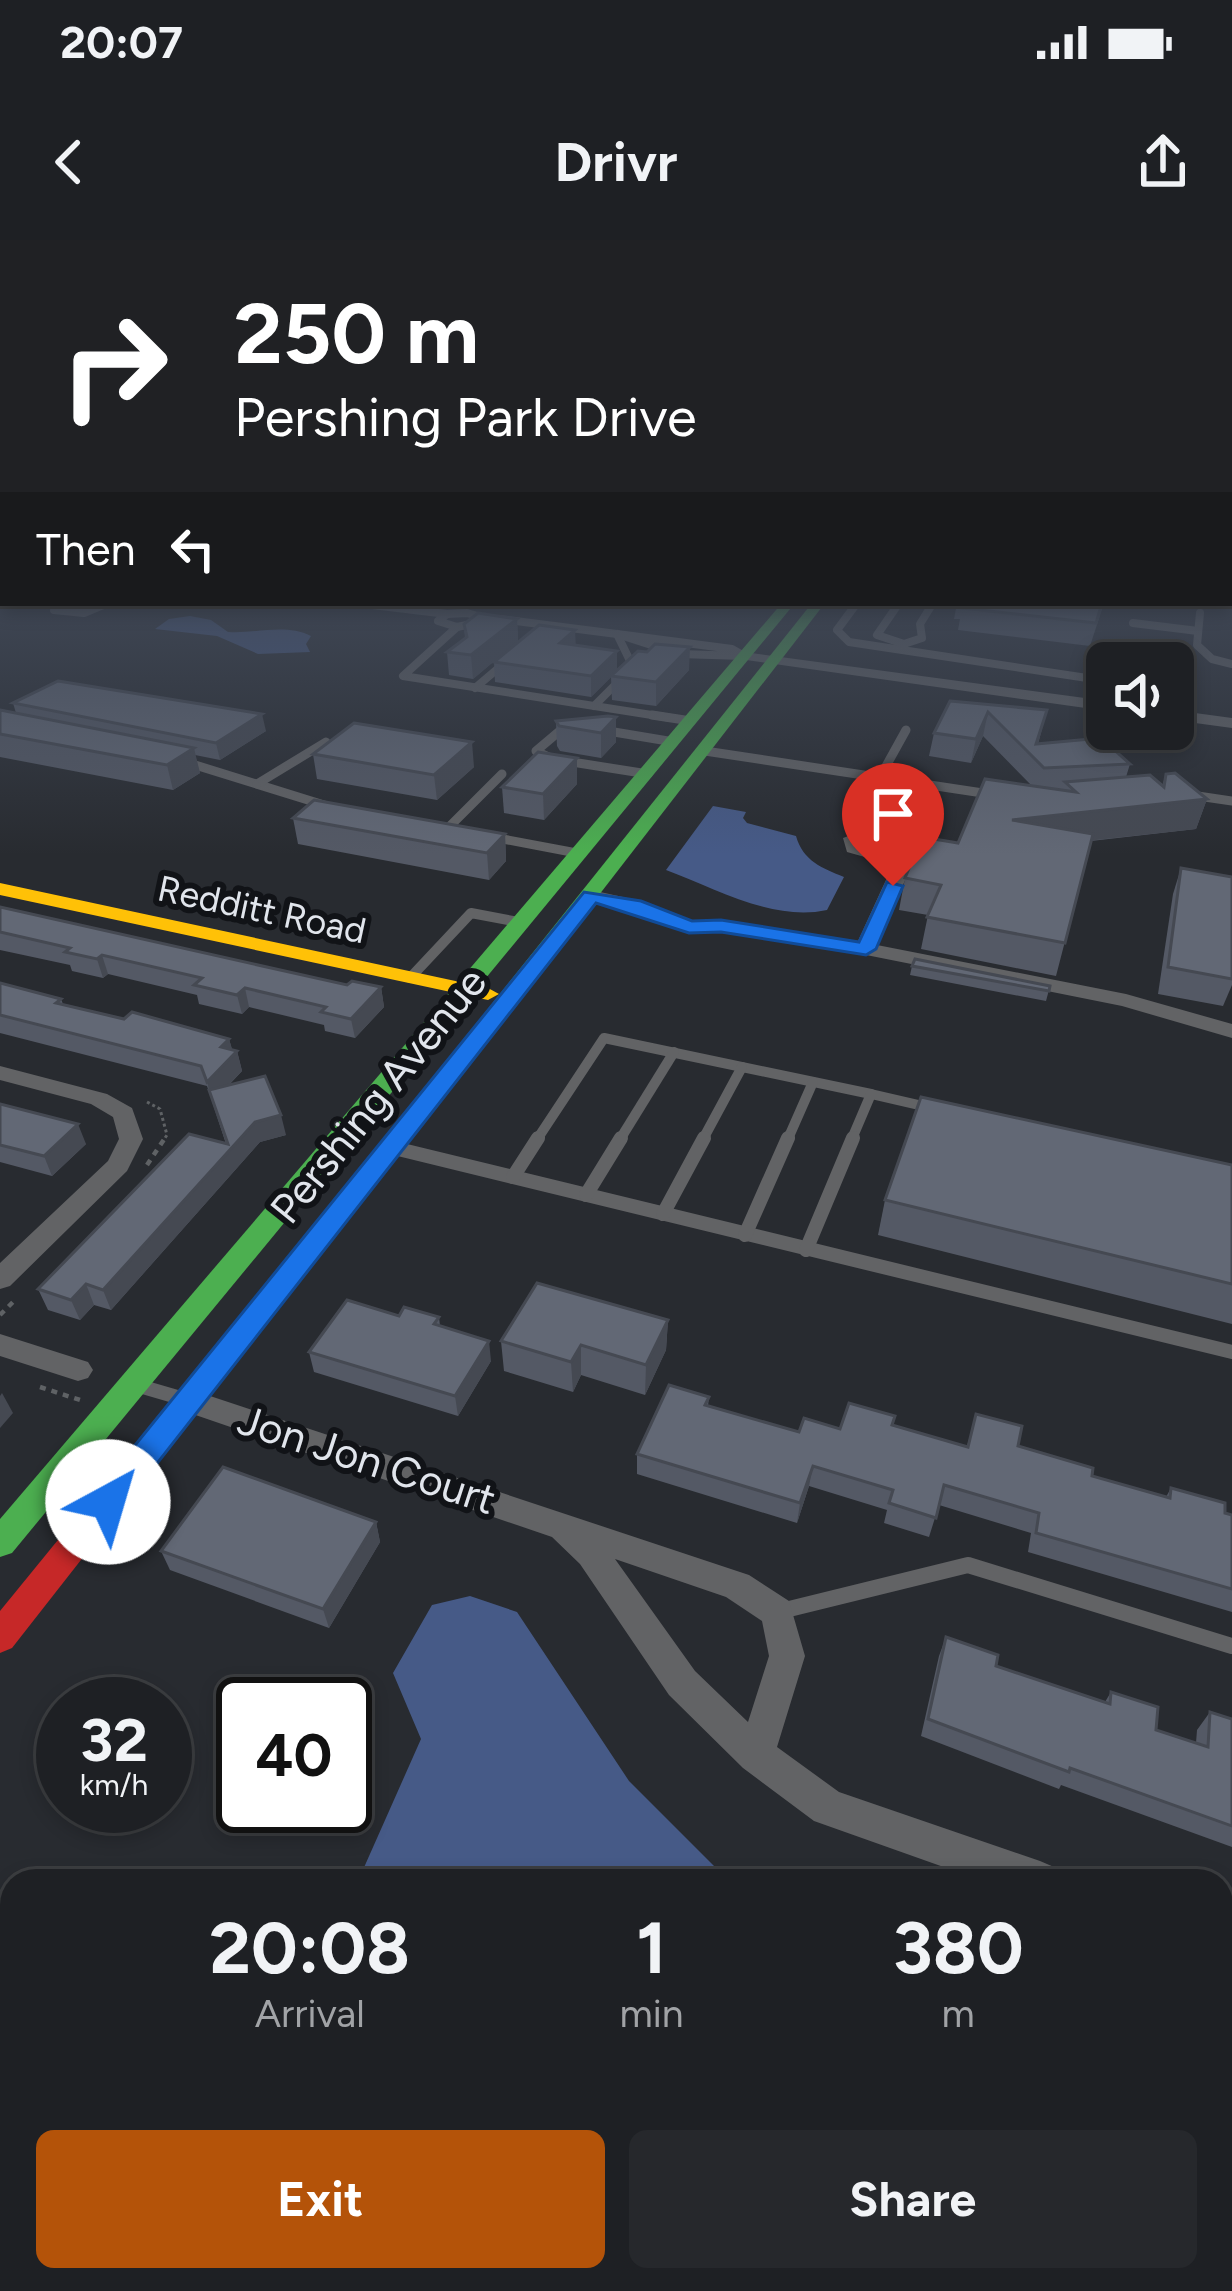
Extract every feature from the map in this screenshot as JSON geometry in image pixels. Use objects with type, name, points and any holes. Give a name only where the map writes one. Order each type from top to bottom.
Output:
[{"type":"street","name":"Pershing Avenue","points":[[0,1543],[469,990],[738,664]]},
{"type":"street","name":"Pershing Avenue","points":[[0,1637],[771,664]]},
{"type":"street","points":[[801,664],[1086,703]]},
{"type":"street","points":[[1194,718],[1232,723]]},
{"type":"street","points":[[866,949],[908,855],[898,853]]},
{"type":"street","points":[[598,888],[675,901],[721,926]]},
{"type":"street","points":[[598,888],[689,927],[721,926],[866,949],[1126,1000],[1232,1031]]},
{"type":"street","name":"Redditt Road","points":[[0,889],[509,999]]},
{"type":"street","points":[[656,913],[675,901]]},
{"type":"street","points":[[0,1073],[99,1099],[124,1113],[131,1139],[118,1166],[0,1280]]},
{"type":"street","points":[[0,1345],[78,1370]]},
{"type":"street","name":"Jon Jon Court","points":[[189,1400],[737,1586],[777,1612]]},
{"type":"street","name":"Jon Jon Court","points":[[544,1518],[592,1554],[682,1684],[757,1755],[828,1808],[1005,1869]]},
{"type":"street","points":[[757,1755],[788,1655],[777,1612]]},
{"type":"lane","points":[[417,664],[403,676],[595,706],[683,732]]},
{"type":"lane","points":[[475,688],[504,664]]},
{"type":"lane","points":[[595,706],[631,664]]},
{"type":"lane","points":[[990,664],[1086,678]]},
{"type":"lane","points":[[648,774],[553,759],[536,751],[563,724],[683,732]]},
{"type":"lane","points":[[880,777],[906,730]]},
{"type":"lane","points":[[256,784],[326,742]]},
{"type":"lane","points":[[705,751],[1006,797]]},
{"type":"lane","points":[[162,757],[209,766],[303,802],[344,809]]},
{"type":"lane","points":[[447,829],[502,774]]},
{"type":"lane","points":[[1179,794],[1232,801]]},
{"type":"lane","points":[[426,825],[582,854]]},
{"type":"lane","points":[[410,977],[471,913],[524,923]]},
{"type":"lane","points":[[513,1178],[604,1037],[961,1114]]},
{"type":"lane","points":[[586,1195],[674,1052]]},
{"type":"lane","points":[[663,1214],[742,1067]]},
{"type":"lane","points":[[745,1235],[813,1082]]},
{"type":"lane","points":[[806,1250],[871,1094]]},
{"type":"lane","points":[[390,1148],[1232,1352]]},
{"type":"lane","points":[[134,1384],[189,1400]]},
{"type":"lane","points":[[777,1612],[968,1565],[1232,1646]]},
{"type":"water","points":[[713,806],[746,812],[747,823],[796,836],[808,858],[844,877],[827,910],[765,907],[666,870]]},
{"type":"water","points":[[470,1596],[517,1612],[629,1781],[717,1869],[363,1869],[421,1739],[393,1673],[432,1605]]},
{"type":"building","points":[[506,664],[604,664],[591,676]]},
{"type":"building","points":[[624,664],[674,664],[656,682],[611,676]]},
{"type":"building","points":[[58,681],[262,714],[216,743],[13,703]]},
{"type":"building","points":[[950,701],[1047,710],[1036,744],[1086,739],[1086,750],[1114,750],[1130,764],[1044,768],[988,712],[976,739],[934,733]]},
{"type":"building","points":[[0,710],[194,748],[167,765],[0,734]]},
{"type":"building","points":[[616,717],[601,733],[559,726],[556,721]]},
{"type":"building","points":[[354,723],[472,742],[434,775],[313,754]]},
{"type":"building","points":[[538,752],[577,758],[543,794],[502,787]]},
{"type":"building","points":[[1175,773],[1207,799],[1012,820],[1093,834],[1065,943],[927,917],[941,885],[905,878],[922,837],[958,843],[985,779],[1076,792],[1065,782],[1150,775],[1164,787],[1166,774]]},
{"type":"building","points":[[314,800],[505,834],[487,853],[293,818]]},
{"type":"building","points":[[1181,868],[1232,877],[1232,979],[1168,967]]},
{"type":"building","points":[[0,907],[347,985],[352,981],[381,987],[351,1019],[321,1012],[326,1007],[245,988],[237,995],[194,985],[202,978],[102,955],[97,959],[65,952],[70,948],[0,932]]},
{"type":"building","points":[[915,959],[1050,986],[1049,991],[912,966]]},
{"type":"building","points":[[0,983],[61,999],[56,1003],[124,1019],[132,1012],[229,1039],[221,1047],[237,1051],[207,1082],[201,1066],[0,1015]]},
{"type":"building","points":[[265,1076],[281,1115],[255,1122],[103,1290],[86,1284],[71,1300],[38,1289],[189,1134],[228,1144],[209,1090]]},
{"type":"building","points":[[921,1097],[1232,1165],[1232,1284],[885,1200]]},
{"type":"building","points":[[0,1104],[78,1124],[44,1156],[0,1145]]},
{"type":"building","points":[[537,1283],[668,1320],[646,1365],[581,1345],[571,1362],[501,1341]]},
{"type":"building","points":[[347,1300],[399,1316],[404,1307],[439,1317],[434,1324],[489,1341],[455,1396],[309,1352]]},
{"type":"building","points":[[669,1385],[709,1397],[705,1405],[799,1432],[804,1418],[840,1429],[849,1403],[895,1416],[892,1425],[968,1447],[976,1414],[1022,1426],[1018,1446],[1093,1468],[1092,1476],[1170,1498],[1171,1488],[1225,1503],[1225,1513],[1232,1515],[1232,1589],[1036,1533],[1039,1513],[944,1485],[936,1518],[889,1503],[893,1490],[813,1466],[800,1503],[637,1454]]},
{"type":"building","points":[[223,1467],[376,1522],[323,1609],[161,1551]]},
{"type":"building","points":[[946,1637],[998,1655],[996,1666],[1110,1704],[1111,1692],[1158,1707],[1156,1730],[1208,1747],[1210,1712],[1232,1719],[1232,1826],[928,1719]]},
{"type":"traffic: fast","points":[[0,1543],[738,664]]},
{"type":"traffic: fast","points":[[350,1199],[771,664]]},
{"type":"traffic: slow","points":[[0,889],[488,994]]},
{"type":"traffic: jam","points":[[0,1637],[350,1199]]},
{"type":"route","points":[[108,1502],[591,896],[634,905],[689,927],[721,926],[866,949],[893,886]]}]
